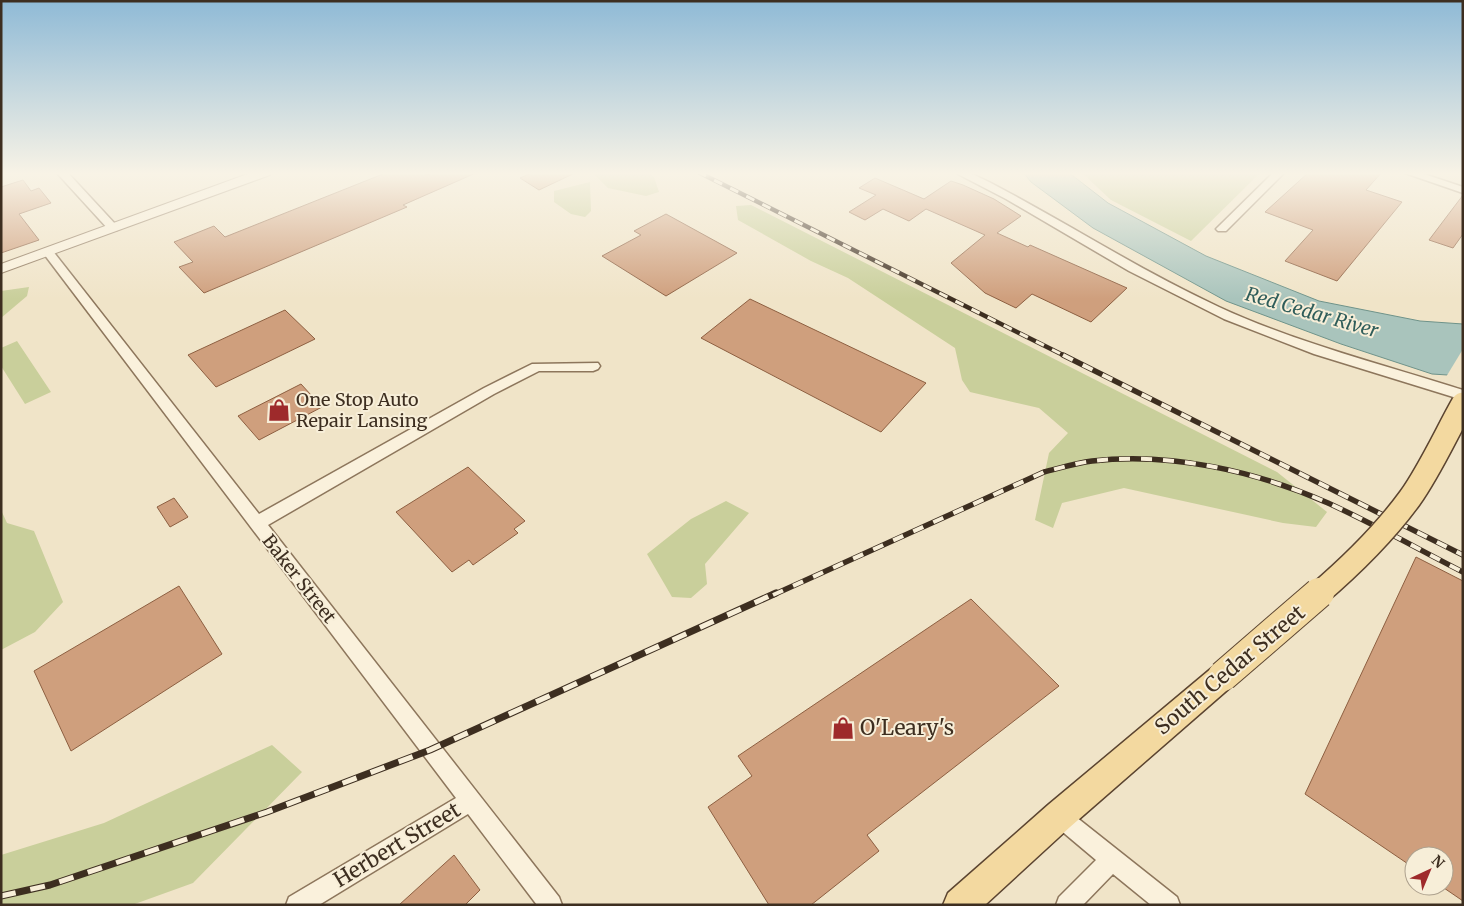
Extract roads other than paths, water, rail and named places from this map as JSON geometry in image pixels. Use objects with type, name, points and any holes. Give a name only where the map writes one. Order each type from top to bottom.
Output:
[{"type":"main road","name":"South Cedar Street","points":[[960,905],[1059,816],[1347,570],[1380,536],[1411,496],[1463,404]]},
{"type":"street","points":[[100,214],[113,228]]},
{"type":"street","points":[[1,269],[150,214]]},
{"type":"street","points":[[1042,214],[1156,281],[1208,306],[1290,340],[1347,360],[1463,395]]},
{"type":"street","points":[[1222,229],[1237,214]]},
{"type":"street","name":"Baker Street","points":[[48,252],[551,905]]},
{"type":"street","points":[[256,524],[481,395],[537,367],[593,366]]},
{"type":"street","name":"Herbert Street","points":[[298,905],[471,802]]},
{"type":"street","points":[[1059,816],[1170,905]]},
{"type":"street","points":[[1067,905],[1112,859]]},
{"type":"water","name":"Red Cedar River","points":[[1075,214],[1129,214],[1206,256],[1319,301],[1420,321],[1463,324],[1463,376],[1432,374],[1341,344],[1226,301],[1093,228]]},
{"type":"railway","points":[[782,214],[1065,356]]},
{"type":"railway","points":[[1065,356],[1463,555]]},
{"type":"railway","points":[[773,595],[1044,472],[1086,462],[1122,459],[1182,462],[1243,473],[1272,482],[1345,511],[1463,572]]},
{"type":"railway","points":[[1,896],[50,885],[267,812],[430,750],[776,593]]},
{"type":"place","name":"One Stop Auto Repair Lansing","points":[[279,410]]},
{"type":"place","name":"O'Leary's","points":[[843,728]]}]
